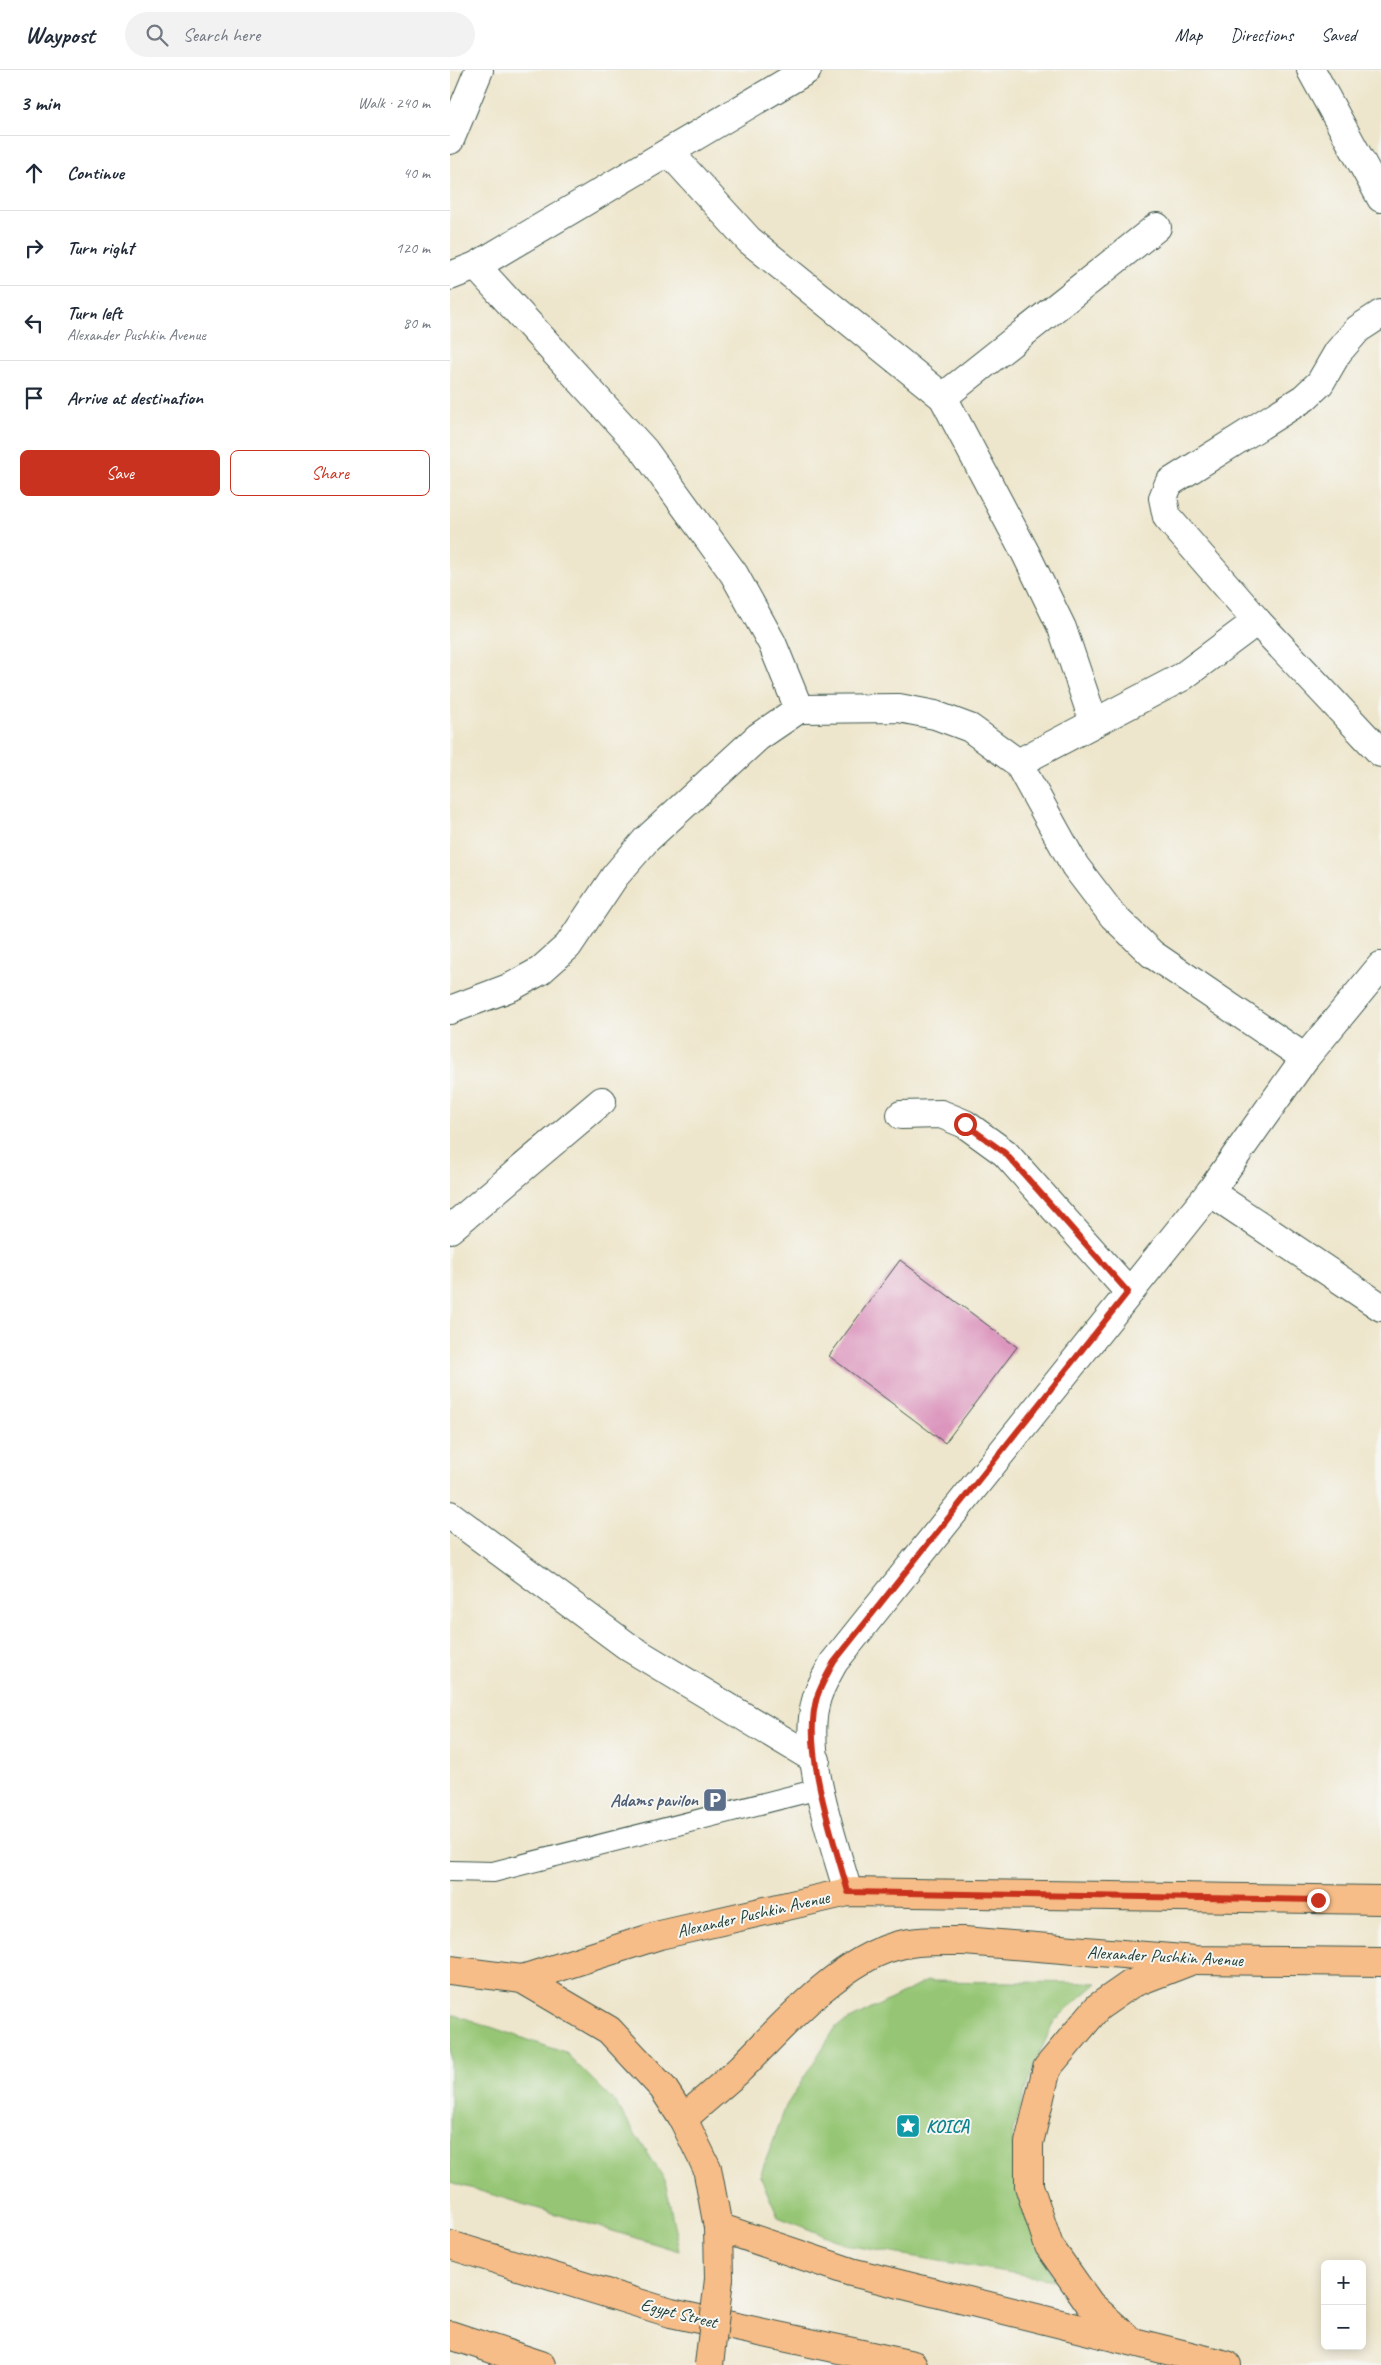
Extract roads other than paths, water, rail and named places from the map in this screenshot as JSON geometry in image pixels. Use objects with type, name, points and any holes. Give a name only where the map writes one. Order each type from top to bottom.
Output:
[{"type":"main road","name":"Alexander Pushkin Avenue","points":[[522,1978],[660,1934],[848,1892],[1381,1900]]},
{"type":"main road","name":"Alexander Pushkin Avenue","points":[[683,2119],[737,2071],[783,2024],[828,1984],[860,1963],[895,1946],[928,1942],[964,1941],[1194,1960],[1381,1962]]},
{"type":"main road","points":[[1128,2339],[1090,2304],[1050,2246],[1029,2186],[1029,2143],[1047,2068],[1098,2007],[1131,1984],[1194,1960]]},
{"type":"main road","points":[[450,1970],[522,1978],[609,2030],[663,2088],[683,2119],[707,2168],[718,2227],[719,2279],[709,2365]]},
{"type":"main road","points":[[718,2227],[851,2272],[1227,2365]]},
{"type":"main road","name":"Egypt Street","points":[[450,2245],[671,2313],[913,2365]]},
{"type":"main road","points":[[450,2335],[541,2365]]},
{"type":"street","points":[[450,140],[479,70]]},
{"type":"street","points":[[450,276],[476,266],[807,70]]},
{"type":"street","points":[[1311,70],[1381,198]]},
{"type":"street","points":[[669,152],[749,240],[943,397],[1026,554],[1062,628],[1094,723]]},
{"type":"street","points":[[943,397],[1097,272],[1157,227]]},
{"type":"street","points":[[476,266],[644,450],[734,574],[772,643],[799,709]]},
{"type":"street","points":[[1381,314],[1358,329],[1338,352],[1320,383],[1304,398],[1169,483],[1163,498],[1167,516],[1256,622],[1381,753]]},
{"type":"street","points":[[1018,763],[1182,677],[1256,622]]},
{"type":"street","points":[[450,1010],[511,986],[540,972],[568,946],[615,876],[646,840],[758,738],[799,709],[899,708],[935,715],[970,728],[1018,763],[1075,866],[1113,916],[1152,954],[1305,1058]]},
{"type":"street","points":[[848,1892],[819,1789],[813,1724],[817,1697],[834,1662],[1128,1292],[1210,1192],[1305,1058],[1381,966]]},
{"type":"street","points":[[450,1228],[602,1101]]},
{"type":"street","points":[[901,1115],[941,1114],[965,1124],[1005,1153],[1128,1292]]},
{"type":"street","points":[[1210,1192],[1381,1307]]},
{"type":"street","points":[[450,1515],[630,1648],[816,1760]]},
{"type":"lane","points":[[450,1871],[493,1872],[819,1789]]},
{"type":"place","name":"Adams pavilon","points":[[715,1800]]},
{"type":"place","name":"KOICA","points":[[908,2126]]}]
